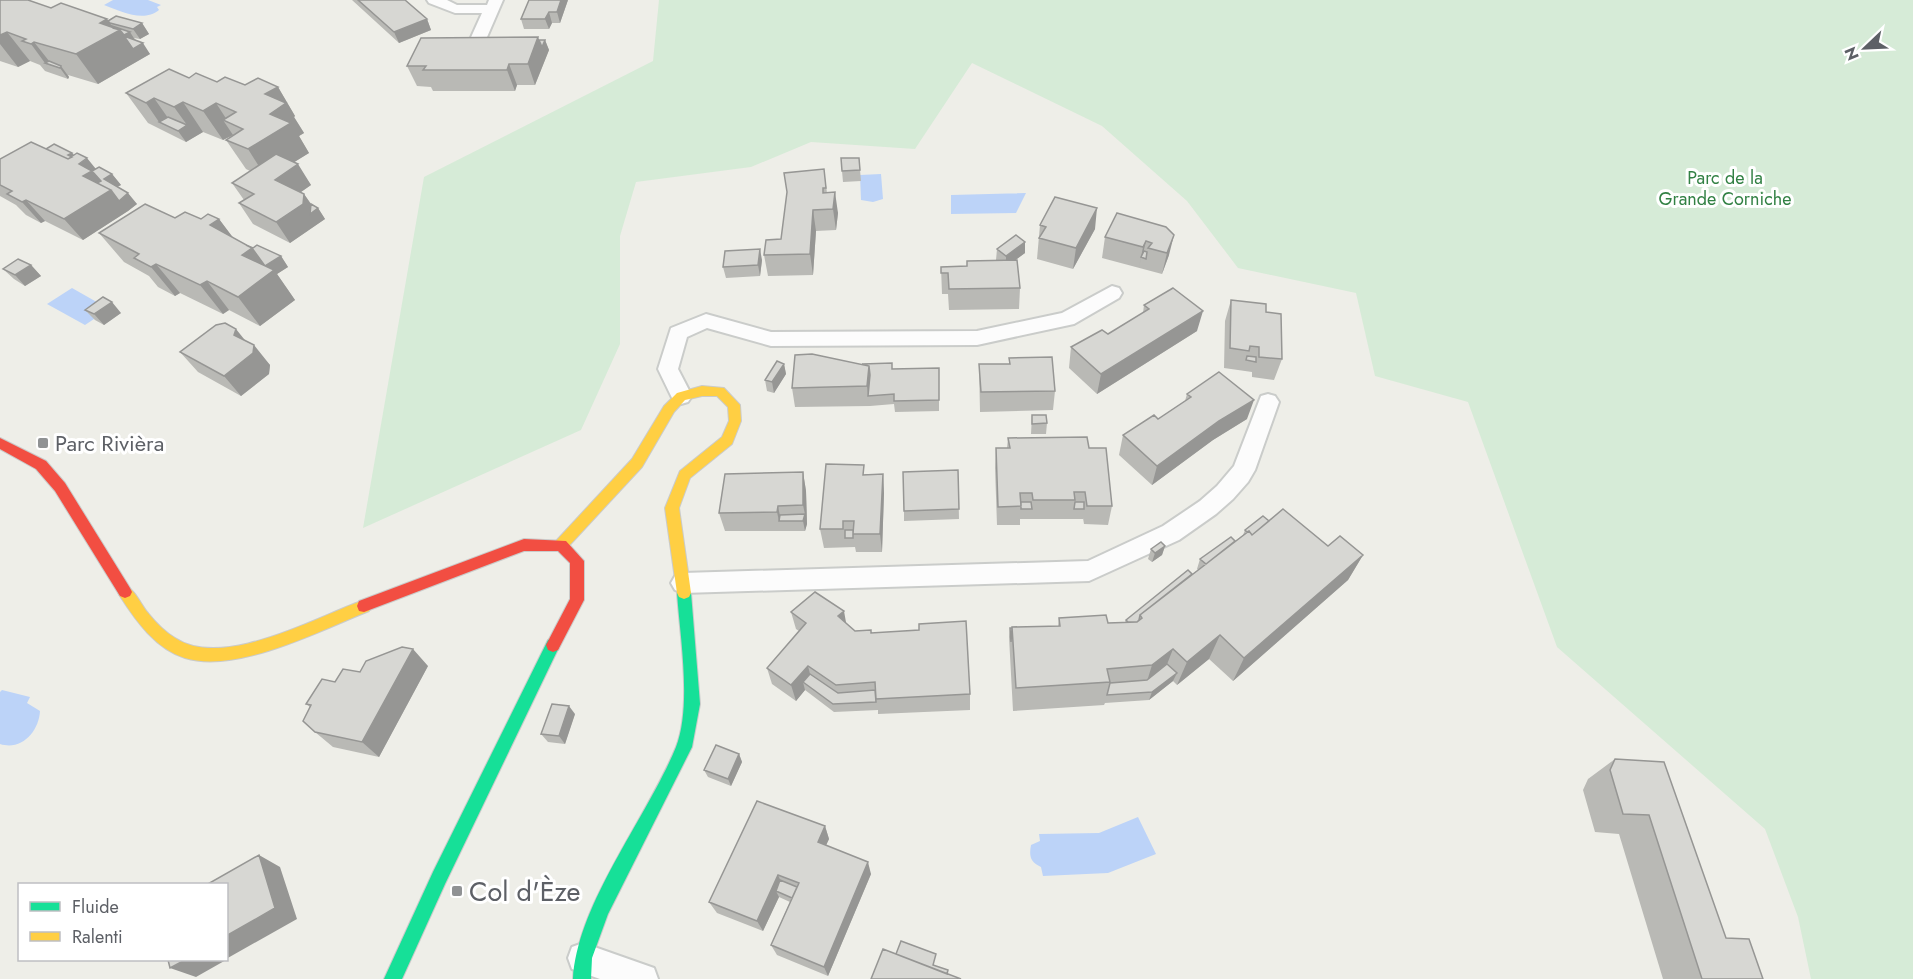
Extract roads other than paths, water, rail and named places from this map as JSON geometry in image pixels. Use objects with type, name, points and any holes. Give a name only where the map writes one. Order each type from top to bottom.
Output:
[{"type":"street","points":[[4,451],[41,465],[60,487],[136,610],[164,639],[188,652],[222,655],[256,648],[524,545],[561,544],[637,463],[669,410],[681,396],[702,391],[720,391],[734,405],[735,421],[726,440],[685,475],[672,508],[683,583],[692,704],[684,747],[601,910],[582,968]]},
{"type":"street","points":[[393,979],[439,878],[578,600],[577,561],[561,544]]},
{"type":"lane","points":[[434,0],[455,9],[494,4]]},
{"type":"lane","points":[[476,44],[494,4]]},
{"type":"lane","points":[[681,396],[668,369],[678,333],[706,321],[771,339],[977,338],[1067,319],[1112,293]]},
{"type":"lane","points":[[683,583],[1089,571],[1143,548],[1203,513],[1241,474],[1268,402]]},
{"type":"lane","points":[[582,968],[643,979]]},
{"type":"water","points":[[113,0],[148,0],[161,5],[157,7],[159,10],[153,14],[139,16],[104,5]]},
{"type":"water","points":[[881,174],[883,199],[873,202],[861,200],[860,175]]},
{"type":"water","points":[[1026,193],[1016,213],[951,214],[951,195]]},
{"type":"water","points":[[72,288],[109,309],[85,325],[47,304]]},
{"type":"water","points":[[2,690],[30,697],[27,703],[40,711],[33,732],[28,738],[15,745],[0,744],[0,692]]},
{"type":"water","points":[[1138,817],[1156,854],[1108,873],[1043,876],[1041,867],[1031,858],[1031,845],[1040,841],[1039,834],[1099,833]]},
{"type":"place","name":"Parc Rivièra","points":[[43,443]]},
{"type":"place","name":"Col d'Èze","points":[[457,891]]},
{"type":"park label","name":"Parc de la Grande Corniche","points":[[1725,188]]}]
